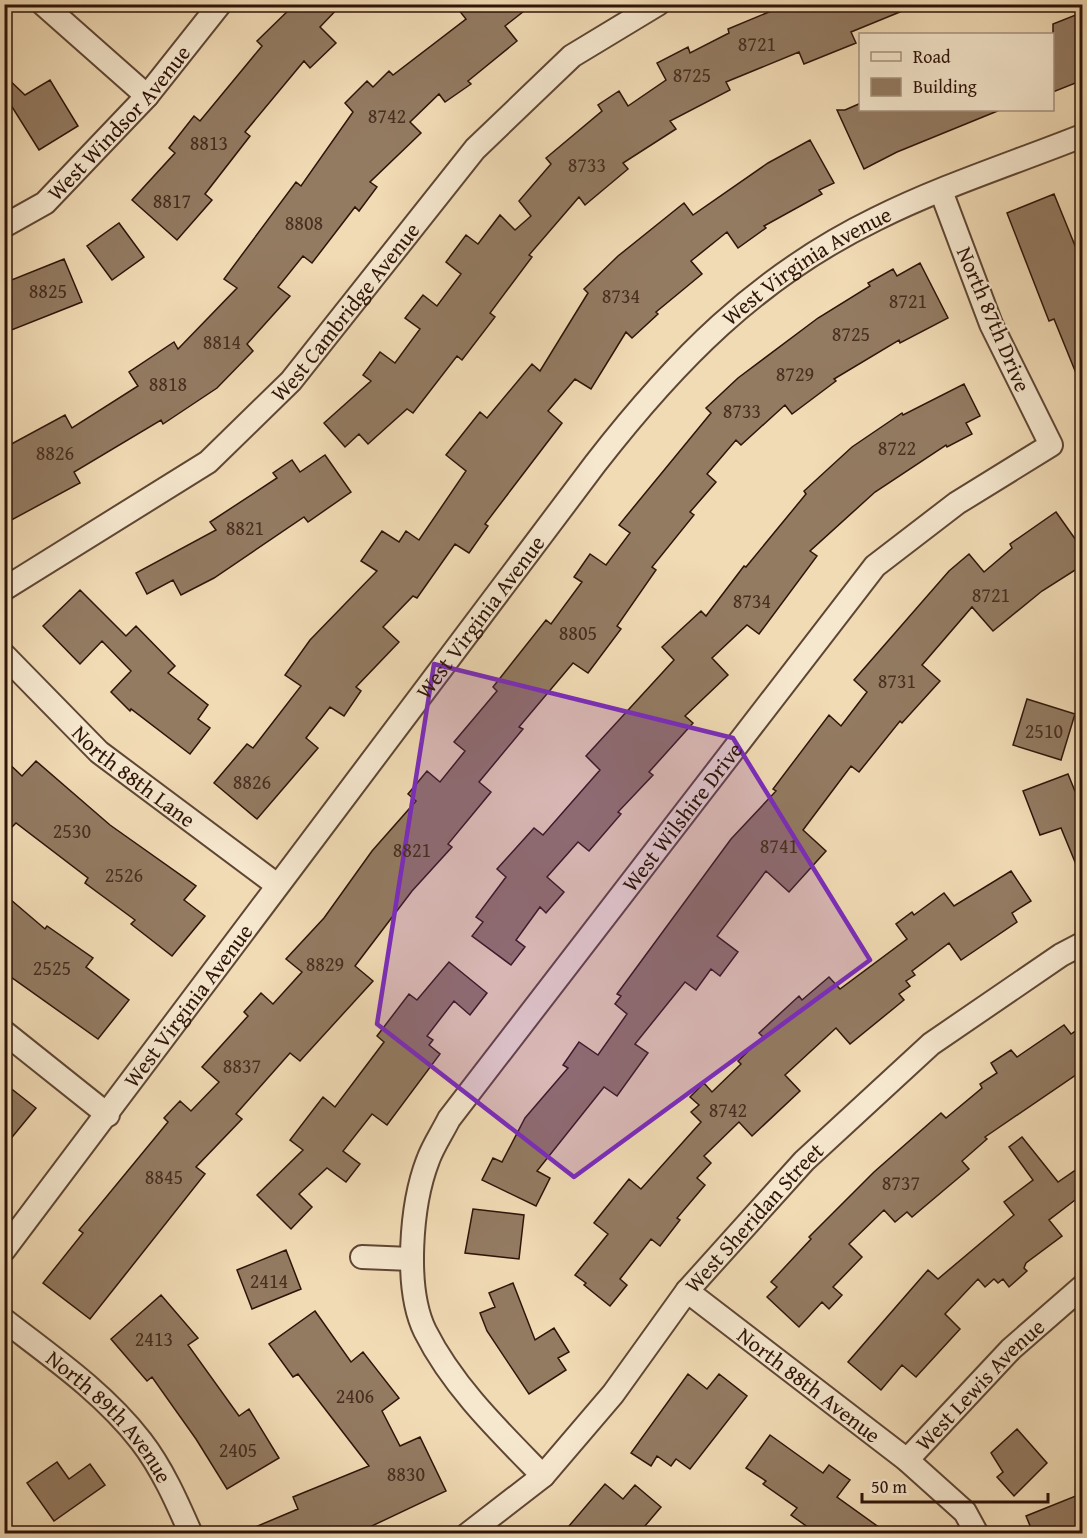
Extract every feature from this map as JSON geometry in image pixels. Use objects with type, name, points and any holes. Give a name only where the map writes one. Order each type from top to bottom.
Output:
[{"type":"street","points":[[43,4],[147,96]]},
{"type":"street","name":"West Windsor Avenue","points":[[4,226],[45,203],[147,96],[220,4]]},
{"type":"street","name":"West Cambridge Avenue","points":[[4,589],[208,462],[291,381],[475,149],[572,56],[658,4]]},
{"type":"street","name":"West Virginia Avenue","points":[[4,1250],[108,1115],[277,885],[595,464],[665,377],[755,293],[820,249],[876,218],[1083,136]]},
{"type":"street","name":"North 87th Drive","points":[[941,191],[991,324],[1051,445]]},
{"type":"street","name":"West Wilshire Drive","points":[[411,1259],[415,1215],[428,1160],[449,1119],[876,566],[957,503],[1051,445]]},
{"type":"street","name":"North 88th Lane","points":[[4,655],[99,752],[277,885]]},
{"type":"street","name":"West Sheridan Street","points":[[468,1533],[543,1476],[613,1394],[687,1291],[804,1161],[931,1044],[1061,955],[1083,944]]},
{"type":"street","points":[[4,1032],[108,1115]]},
{"type":"street","points":[[362,1257],[411,1259],[424,1329],[430,1339],[454,1378],[501,1433],[543,1476]]},
{"type":"street","name":"West Lewis Avenue","points":[[906,1460],[1011,1349],[1083,1287]]},
{"type":"street","name":"North 88th Avenue","points":[[687,1291],[906,1460],[965,1512],[977,1533]]},
{"type":"street","name":"North 89th Avenue","points":[[4,1320],[92,1390],[122,1419],[142,1442],[167,1482],[191,1533]]},
{"type":"highlighted area","points":[[434,664],[733,738],[870,960],[574,1177],[377,1024]]},
{"type":"building","points":[[295,4],[342,4],[320,27],[336,43],[310,68],[304,61],[245,132],[250,136],[205,194],[212,200],[177,240],[132,200],[175,153],[169,148],[194,116],[200,121],[262,46],[257,41]]},
{"type":"building","points":[[454,4],[533,4],[505,26],[517,41],[468,81],[471,84],[445,102],[439,94],[410,122],[421,133],[370,182],[377,187],[359,211],[355,207],[312,263],[303,256],[278,287],[290,296],[247,344],[253,351],[217,388],[163,424],[161,420],[74,472],[80,483],[4,524],[4,448],[65,415],[72,428],[138,386],[129,372],[174,342],[178,349],[237,288],[224,279],[296,182],[301,186],[353,112],[345,103],[367,81],[373,87],[389,71],[393,75],[466,19]]},
{"type":"building","points":[[788,4],[917,5],[851,32],[856,43],[804,64],[799,52],[726,82],[730,90],[670,121],[676,129],[623,163],[628,169],[585,205],[579,197],[529,255],[532,257],[490,313],[495,317],[462,360],[457,356],[413,413],[407,409],[368,444],[359,434],[345,447],[324,423],[371,381],[363,375],[380,352],[395,363],[420,329],[405,318],[423,295],[437,306],[461,274],[446,262],[466,235],[478,244],[500,215],[515,230],[531,216],[519,201],[551,164],[546,158],[602,111],[598,105],[619,91],[628,106],[666,80],[657,63],[688,47],[690,53],[729,33],[728,29]]},
{"type":"building","points":[[1083,12],[1083,80],[1054,92],[1054,33],[1053,24]]},
{"type":"building","points":[[4,75],[25,95],[50,80],[78,126],[39,150],[4,94]]},
{"type":"building","points":[[859,104],[859,111],[998,111],[897,152],[864,169],[837,110],[845,110]]},
{"type":"building","points":[[810,140],[834,183],[819,190],[822,194],[764,226],[766,228],[738,248],[727,232],[691,261],[702,274],[656,312],[658,314],[632,338],[626,332],[591,389],[575,379],[548,411],[562,423],[485,524],[488,526],[469,553],[455,544],[417,598],[413,596],[383,627],[399,642],[356,687],[361,691],[344,716],[330,707],[306,738],[318,748],[257,819],[214,783],[247,744],[253,748],[301,686],[285,675],[310,640],[377,571],[361,561],[382,531],[399,542],[406,531],[419,540],[466,471],[446,455],[480,412],[487,418],[532,364],[540,371],[588,293],[584,289],[618,256],[684,203],[693,215],[768,163]]},
{"type":"building","points":[[1054,194],[1076,248],[1083,246],[1082,388],[1054,319],[1049,321],[1007,213]]},
{"type":"building","points":[[119,223],[144,257],[112,280],[87,246]]},
{"type":"building","points":[[64,259],[82,302],[4,333],[4,283]]},
{"type":"building","points":[[920,263],[948,318],[900,343],[899,340],[834,379],[836,381],[792,414],[785,405],[741,445],[736,440],[707,474],[716,482],[690,512],[694,515],[652,567],[656,570],[617,626],[621,629],[588,673],[573,663],[519,727],[523,729],[479,782],[491,792],[448,844],[452,847],[412,891],[355,966],[373,981],[300,1061],[290,1053],[236,1114],[242,1119],[196,1167],[205,1174],[90,1319],[43,1283],[83,1233],[79,1230],[168,1122],[164,1118],[180,1101],[191,1111],[219,1082],[202,1067],[248,1016],[244,1012],[261,993],[273,1004],[302,972],[286,959],[324,918],[372,851],[416,801],[408,794],[427,771],[440,782],[465,751],[454,742],[497,691],[493,687],[546,620],[551,624],[582,582],[574,577],[590,554],[606,565],[630,533],[619,525],[711,413],[706,408],[738,378],[818,318],[870,286],[868,283],[893,269],[897,276]]},
{"type":"building","points":[[964,384],[980,416],[966,423],[972,434],[947,447],[946,445],[875,492],[810,551],[817,556],[759,634],[747,625],[712,658],[728,675],[685,716],[693,723],[649,772],[653,775],[618,812],[621,814],[589,851],[578,842],[547,877],[564,892],[546,913],[540,907],[516,940],[525,947],[511,965],[472,936],[483,922],[476,917],[506,877],[497,869],[534,828],[543,835],[600,770],[586,756],[674,660],[662,647],[701,611],[706,616],[744,566],[746,567],[806,494],[804,491],[852,447],[902,413],[903,415]]},
{"type":"building","points":[[325,455],[351,492],[308,522],[304,517],[214,578],[181,595],[173,580],[147,594],[136,573],[216,530],[210,522],[277,478],[273,473],[292,460],[300,472]]},
{"type":"building","points":[[1056,512],[1083,550],[1083,565],[1042,591],[993,631],[972,607],[922,665],[940,681],[902,723],[900,721],[859,772],[851,766],[803,830],[826,851],[789,892],[766,871],[717,936],[738,952],[720,976],[711,969],[696,990],[685,982],[635,1044],[648,1053],[617,1096],[604,1087],[537,1171],[550,1178],[536,1206],[482,1180],[493,1158],[502,1162],[525,1118],[568,1068],[563,1065],[579,1042],[598,1055],[627,1014],[615,1004],[621,996],[617,994],[731,839],[776,791],[773,789],[829,715],[841,726],[867,692],[854,680],[949,571],[969,554],[984,572],[1012,548],[1010,544]]},
{"type":"building","points":[[80,590],[126,636],[136,626],[175,666],[168,673],[208,705],[198,719],[210,728],[190,754],[131,709],[130,711],[111,692],[131,671],[102,641],[80,664],[43,626]]},
{"type":"building","points":[[1027,699],[1075,714],[1061,760],[1013,745]]},
{"type":"building","points":[[4,759],[22,776],[36,761],[110,825],[196,886],[184,900],[205,916],[172,956],[131,924],[135,920],[85,883],[88,878],[16,823],[4,835]]},
{"type":"building","points":[[1068,774],[1083,811],[1082,879],[1061,828],[1040,835],[1023,791]]},
{"type":"building","points":[[1011,871],[1031,901],[1012,913],[1017,922],[961,960],[949,943],[912,971],[915,975],[906,981],[910,986],[899,994],[904,1000],[850,1044],[836,1028],[785,1075],[800,1091],[752,1136],[739,1122],[704,1156],[711,1163],[697,1178],[705,1185],[677,1218],[680,1220],[660,1246],[651,1239],[620,1279],[627,1285],[610,1306],[584,1285],[586,1283],[575,1275],[608,1234],[594,1223],[629,1179],[641,1189],[701,1122],[691,1112],[699,1105],[690,1097],[704,1083],[712,1092],[741,1064],[738,1061],[763,1037],[759,1033],[799,996],[802,1000],[829,977],[840,989],[907,939],[896,924],[912,912],[914,915],[944,893],[954,906]]},
{"type":"building","points":[[4,894],[45,929],[47,926],[93,958],[86,967],[129,1000],[98,1039],[4,972]]},
{"type":"building","points":[[449,962],[487,993],[470,1015],[454,1001],[427,1036],[433,1040],[429,1045],[440,1054],[387,1125],[372,1114],[343,1151],[360,1164],[346,1182],[327,1168],[299,1194],[312,1207],[291,1229],[257,1195],[303,1150],[290,1140],[323,1097],[335,1107],[384,1042],[377,1036],[409,994],[417,1000]]},
{"type":"building","points":[[1064,1025],[1071,1034],[1083,1026],[1083,1070],[985,1137],[987,1139],[962,1161],[969,1169],[912,1217],[907,1212],[895,1222],[884,1210],[849,1244],[862,1257],[833,1287],[842,1295],[829,1309],[822,1302],[799,1327],[767,1297],[777,1287],[771,1282],[811,1239],[809,1237],[874,1172],[941,1113],[946,1118],[982,1088],[980,1084],[997,1073],[991,1063],[1011,1050],[1017,1057]]},
{"type":"building","points":[[4,1083],[36,1108],[4,1147]]},
{"type":"building","points":[[1022,1137],[1058,1182],[1083,1165],[1083,1194],[1049,1220],[1062,1236],[1026,1263],[1024,1268],[1027,1271],[1009,1287],[1003,1279],[998,1283],[994,1279],[985,1287],[978,1279],[945,1314],[960,1329],[916,1377],[902,1365],[881,1390],[848,1362],[928,1270],[938,1279],[1014,1215],[1004,1202],[1033,1180],[1009,1147]]},
{"type":"building","points":[[473,1209],[524,1215],[519,1259],[465,1253]]},
{"type":"building","points":[[286,1250],[301,1289],[252,1309],[237,1270]]},
{"type":"building","points":[[513,1283],[535,1340],[554,1328],[569,1352],[558,1358],[566,1370],[529,1394],[487,1331],[480,1313],[495,1307],[489,1293]]},
{"type":"building","points":[[161,1295],[198,1338],[188,1345],[239,1416],[249,1409],[279,1458],[227,1489],[196,1439],[152,1377],[147,1381],[111,1339]]},
{"type":"building","points":[[315,1311],[351,1362],[363,1352],[399,1398],[382,1411],[400,1446],[420,1437],[446,1491],[357,1533],[241,1533],[298,1509],[293,1497],[369,1466],[298,1374],[293,1377],[269,1344]]},
{"type":"building","points":[[688,1374],[707,1389],[719,1374],[747,1396],[690,1469],[676,1459],[671,1466],[657,1456],[651,1466],[631,1453]]},
{"type":"building","points":[[1017,1429],[1047,1463],[1014,1496],[997,1477],[1003,1472],[991,1453]]},
{"type":"building","points":[[770,1435],[823,1473],[829,1465],[850,1480],[837,1497],[887,1533],[816,1533],[791,1515],[797,1508],[763,1484],[766,1481],[746,1468]]},
{"type":"building","points":[[57,1462],[69,1479],[90,1464],[105,1485],[54,1521],[27,1483]]},
{"type":"building","points":[[605,1484],[623,1499],[635,1485],[661,1507],[639,1533],[563,1533]]},
{"type":"building","points":[[1083,1493],[1083,1533],[1033,1533],[1026,1516]]}]
